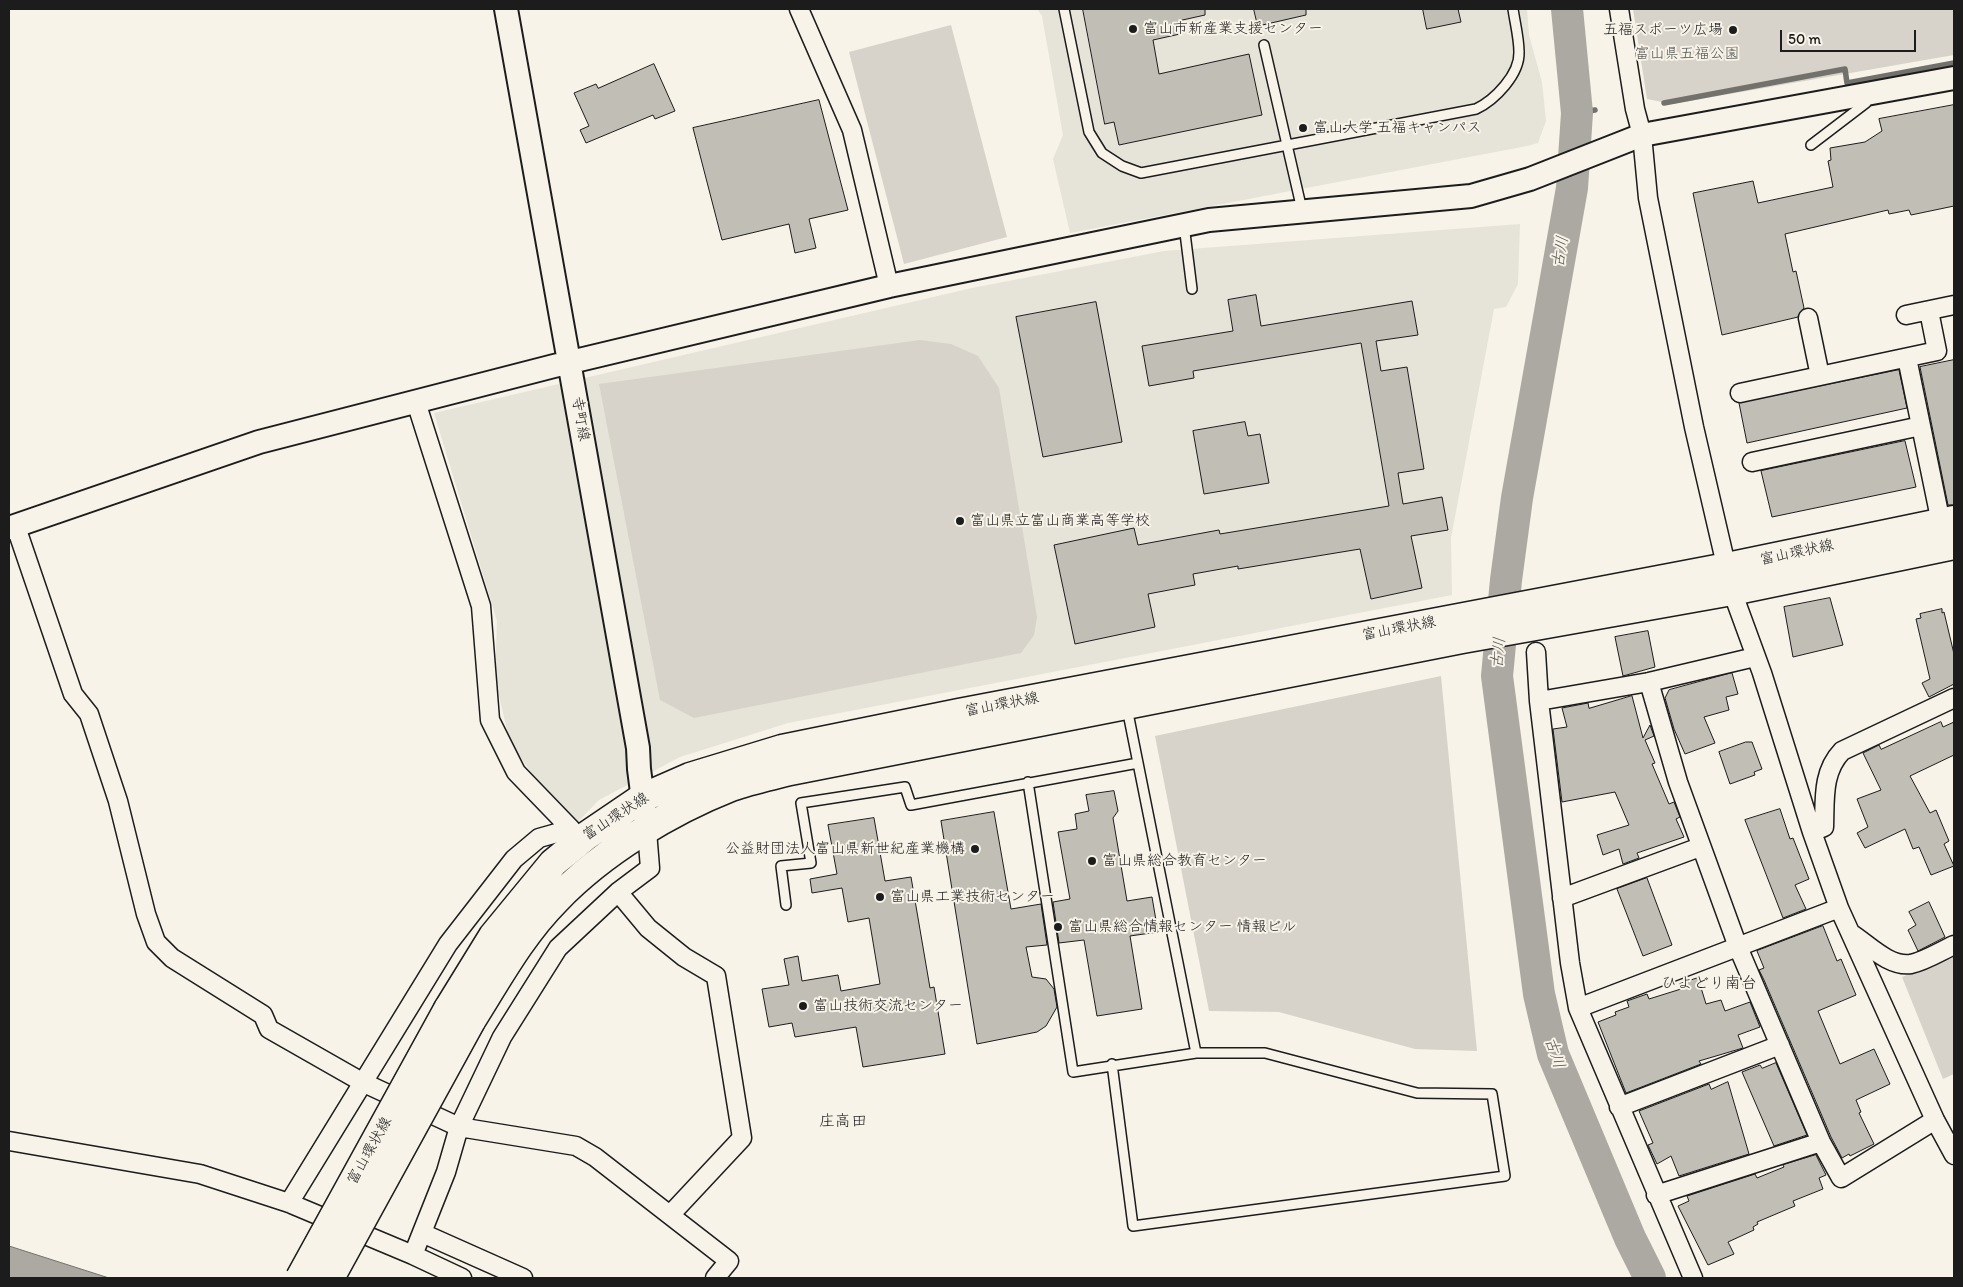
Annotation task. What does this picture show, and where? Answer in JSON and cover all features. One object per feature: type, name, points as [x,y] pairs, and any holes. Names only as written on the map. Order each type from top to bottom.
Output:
[{"type":"main road","name":"富山環状線","points":[[330,1278],[459,1015],[493,936],[553,863],[586,836],[642,798],[690,776],[782,749],[1464,628],[1533,628],[1730,579],[1950,529]]},
{"type":"main road","name":"富山環状線","points":[[300,1278],[459,1015],[515,951],[555,900],[608,854],[682,810],[732,787],[790,771],[1126,705],[1464,628]]},
{"type":"street","name":"寺町線","points":[[506,9],[638,748],[647,831]]},
{"type":"street","points":[[798,9],[852,130],[889,286]]},
{"type":"street","points":[[1620,9],[1635,108],[1632,139],[1648,198],[1694,427],[1730,579],[1812,832],[1839,908],[1935,1120],[1954,1155]]},
{"type":"street","points":[[715,1278],[729,1261],[595,1157],[576,1146],[459,1126],[362,1082],[269,1029],[263,1015],[172,958],[156,942],[146,914],[118,801],[89,714],[72,694],[12,527],[259,442],[570,362],[889,286],[1209,220],[1471,196],[1530,179],[1632,139],[1954,78]]},
{"type":"street","points":[[1906,316],[1954,305]]},
{"type":"street","points":[[1740,393],[1937,351],[1928,311]]},
{"type":"street","points":[[1808,318],[1820,376]]},
{"type":"street","points":[[1907,358],[1922,426],[1950,529]]},
{"type":"street","points":[[288,1203],[448,944],[514,859],[539,838],[571,829],[516,772],[490,720],[480,606],[416,402]]},
{"type":"street","points":[[1752,462],[1922,426]]},
{"type":"street","points":[[1533,628],[1538,701],[1562,898],[1578,1008],[1618,1107],[1693,1278]]},
{"type":"street","points":[[1538,701],[1649,682],[1755,657]]},
{"type":"street","points":[[1649,682],[1678,782],[1700,847],[1738,947],[1821,1142],[1841,1178],[1935,1120]]},
{"type":"street","points":[[1812,832],[1824,827],[1826,777],[1834,760],[1842,751],[1954,698]]},
{"type":"street","points":[[413,1255],[446,1172],[459,1126],[502,1037],[558,948],[618,892],[650,868],[647,831]]},
{"type":"street","points":[[1562,898],[1700,847]]},
{"type":"street","points":[[618,892],[648,928],[684,957],[716,976],[741,1128],[742,1138],[670,1215]]},
{"type":"street","points":[[1578,1008],[1839,908]]},
{"type":"street","points":[[1852,934],[1884,957],[1898,963],[1911,964],[1954,945]]},
{"type":"street","points":[[1618,1107],[1780,1045]]},
{"type":"street","points":[[9,1142],[200,1174],[288,1203],[413,1255],[462,1278]]},
{"type":"street","points":[[1656,1195],[1821,1142]]},
{"type":"street","points":[[422,1232],[523,1278]]},
{"type":"lane","points":[[1064,9],[1089,132],[1102,153],[1122,166],[1141,173],[1476,109],[1486,104],[1516,70],[1520,53],[1514,9]]},
{"type":"lane","points":[[1264,45],[1302,211]]},
{"type":"lane","points":[[1811,145],[1866,103],[1864,94]]},
{"type":"lane","points":[[1184,225],[1192,289]]},
{"type":"lane","points":[[1126,705],[1196,1053]]},
{"type":"lane","points":[[786,905],[781,866],[811,863],[801,803],[905,787],[911,805],[1138,763]]},
{"type":"lane","points":[[1028,782],[1073,1072],[1112,1064],[1196,1053],[1265,1054],[1417,1094],[1492,1094],[1504,1176],[1133,1226],[1112,1064]]},
{"type":"shaded area","name":"富山大学 五福キャンパス","points":[[1037,9],[1527,9],[1529,35],[1542,82],[1546,121],[1538,143],[1527,146],[1070,233],[1053,159],[1063,135],[1042,16]]},
{"type":"shaded area","name":"富山県立富山商業高等学校","points":[[1520,224],[1518,284],[1506,307],[1494,309],[1451,538],[1452,595],[788,723],[680,757],[599,800],[571,829],[516,751],[508,734],[495,679],[497,621],[434,413],[972,288],[1164,251]]},
{"type":"shaded area","points":[[9,1246],[109,1278],[9,1278]]},
{"type":"green space","name":"富山県五福公園","points":[[1633,9],[1954,9],[1954,55],[1672,104],[1647,99]]},
{"type":"green space","points":[[951,25],[1007,237],[904,264],[849,52]]},
{"type":"green space","points":[[920,340],[951,344],[978,356],[999,388],[1037,617],[1034,635],[1021,653],[694,718],[660,700],[599,384]]},
{"type":"green space","points":[[1441,676],[1477,1051],[1415,1049],[1279,1012],[1209,1011],[1155,736]]},
{"type":"green space","points":[[1954,955],[1954,1074],[1943,1079],[1902,977]]},
{"type":"building","points":[[1083,9],[1205,9],[1205,15],[1178,21],[1180,34],[1153,40],[1159,74],[1249,54],[1262,115],[1119,145],[1114,122],[1105,124]]},
{"type":"building","points":[[1254,9],[1306,9],[1306,15],[1258,26]]},
{"type":"building","points":[[1423,9],[1458,9],[1461,22],[1427,29]]},
{"type":"building","points":[[654,64],[675,111],[655,119],[653,115],[586,143],[580,130],[589,126],[574,93],[596,84],[598,88]]},
{"type":"building","points":[[819,100],[848,210],[809,219],[816,248],[795,253],[789,224],[722,240],[693,128]]},
{"type":"building","points":[[1954,105],[1954,206],[1911,215],[1909,210],[1889,214],[1888,210],[1785,234],[1793,272],[1796,271],[1804,308],[1798,317],[1722,335],[1693,193],[1753,181],[1758,203],[1833,187],[1828,161],[1831,160],[1830,148],[1865,142],[1882,131],[1879,119]]},
{"type":"building","points":[[1256,295],[1261,326],[1412,301],[1418,335],[1376,341],[1381,371],[1407,367],[1424,469],[1398,473],[1403,504],[1442,497],[1448,530],[1411,536],[1422,588],[1371,599],[1360,549],[1238,569],[1238,566],[1193,574],[1195,585],[1148,594],[1155,627],[1075,644],[1054,545],[1134,528],[1138,545],[1219,530],[1220,534],[1389,506],[1361,343],[1193,371],[1194,378],[1149,386],[1142,346],[1233,331],[1228,300]]},
{"type":"building","points":[[1096,302],[1122,442],[1043,457],[1016,317]]},
{"type":"building","points":[[1954,360],[1954,505],[1948,505],[1920,367]]},
{"type":"building","points":[[1899,370],[1907,408],[1747,443],[1739,403]]},
{"type":"building","points":[[1245,422],[1248,436],[1260,434],[1269,483],[1204,494],[1193,431]]},
{"type":"building","points":[[1905,441],[1916,487],[1772,517],[1761,471]]},
{"type":"building","points":[[1830,598],[1843,645],[1793,657],[1784,607]]},
{"type":"building","points":[[1942,609],[1954,654],[1954,684],[1929,697],[1922,683],[1930,679],[1916,619],[1921,618],[1920,614]]},
{"type":"building","points":[[1648,631],[1655,667],[1623,676],[1615,637]]},
{"type":"building","points":[[1732,673],[1738,694],[1726,697],[1729,710],[1704,717],[1715,743],[1685,754],[1674,729],[1665,698],[1669,690]]},
{"type":"building","points":[[1632,696],[1643,738],[1650,725],[1654,736],[1645,740],[1655,763],[1652,764],[1669,804],[1674,802],[1680,817],[1676,819],[1684,837],[1637,853],[1639,858],[1623,864],[1619,849],[1603,855],[1597,835],[1629,825],[1615,792],[1562,802],[1553,729],[1567,727],[1562,708],[1588,703],[1589,708]]},
{"type":"building","points":[[1941,722],[1943,727],[1954,722],[1954,755],[1910,776],[1930,813],[1936,810],[1949,841],[1944,844],[1954,866],[1931,875],[1919,847],[1913,849],[1905,829],[1865,848],[1857,833],[1868,827],[1857,799],[1881,790],[1863,753],[1879,745],[1881,749]]},
{"type":"building","points":[[1746,742],[1752,742],[1762,769],[1754,772],[1755,775],[1730,784],[1719,752]]},
{"type":"building","points":[[1114,791],[1118,811],[1113,818],[1127,901],[1152,897],[1158,932],[1130,936],[1142,1009],[1097,1016],[1084,940],[1059,943],[1053,902],[1070,899],[1058,832],[1077,829],[1075,814],[1089,811],[1086,795]]},
{"type":"building","points":[[1780,809],[1790,839],[1793,838],[1809,879],[1795,885],[1806,909],[1783,918],[1745,820]]},
{"type":"building","points":[[994,812],[1011,909],[1041,904],[1047,945],[1026,947],[1032,977],[1046,979],[1054,989],[1057,1007],[1046,1026],[1037,1032],[977,1044],[941,821]]},
{"type":"building","points":[[874,818],[885,881],[911,877],[930,988],[934,987],[945,1054],[863,1067],[856,1027],[795,1037],[792,1023],[769,1027],[762,989],[789,985],[784,959],[798,956],[802,981],[838,975],[841,991],[880,984],[869,918],[848,922],[842,888],[812,893],[810,879],[837,874],[828,825]]},
{"type":"building","points":[[1647,878],[1672,945],[1643,956],[1617,889]]},
{"type":"building","points":[[1929,902],[1945,937],[1918,951],[1908,930],[1916,925],[1909,912]]},
{"type":"building","points":[[1823,926],[1837,961],[1841,959],[1856,995],[1818,1011],[1840,1064],[1874,1049],[1890,1084],[1856,1100],[1861,1112],[1859,1113],[1874,1144],[1842,1158],[1831,1137],[1759,970],[1764,968],[1757,951]]},
{"type":"building","points":[[1698,978],[1706,1004],[1721,1000],[1725,1011],[1750,1002],[1760,1027],[1738,1035],[1743,1048],[1699,1061],[1701,1064],[1626,1093],[1598,1022],[1616,1015],[1615,1012],[1629,1007],[1627,1001],[1647,994],[1649,999],[1681,989],[1680,984]]},
{"type":"building","points":[[1776,1063],[1807,1135],[1774,1146],[1742,1072],[1760,1065],[1762,1068]]},
{"type":"building","points":[[1728,1082],[1749,1154],[1679,1176],[1671,1156],[1657,1164],[1648,1145],[1653,1143],[1639,1111],[1709,1084],[1711,1089]]},
{"type":"building","points":[[1816,1155],[1826,1175],[1819,1178],[1823,1189],[1793,1201],[1795,1206],[1757,1222],[1758,1224],[1753,1227],[1754,1230],[1728,1242],[1734,1254],[1708,1265],[1678,1206],[1689,1201],[1687,1196],[1755,1174],[1757,1178],[1784,1167],[1783,1165]]},
{"type":"waterway","name":"古川","points":[[1567,9],[1577,113],[1572,188],[1517,498],[1506,580],[1497,676],[1539,994],[1553,1054],[1630,1238],[1650,1278]]},
{"type":"waterway","points":[[1664,103],[1845,69],[1847,83],[1954,63]]},
{"type":"waterway","points":[[1577,113],[1595,110]]},
{"type":"place","name":"富山市新産業支援センター","points":[[1133,29]]},
{"type":"place","name":"五福スポーツ広場","points":[[1733,30]]},
{"type":"place","name":"富山大学 五福キャンパス","points":[[1303,128]]},
{"type":"place","name":"富山県立富山商業高等学校","points":[[960,521]]},
{"type":"place","name":"公益財団法人富山県新世紀産業機構","points":[[975,849]]},
{"type":"place","name":"富山県総合教育センター","points":[[1092,861]]},
{"type":"place","name":"富山県工業技術センター","points":[[880,897]]},
{"type":"place","name":"富山県総合情報センター 情報ビル","points":[[1058,927]]},
{"type":"place","name":"富山技術交流センター","points":[[803,1006]]},
{"type":"district","name":"ひよどり南台","points":[[1709,984]]},
{"type":"district","name":"庄高田","points":[[843,1122]]}]
